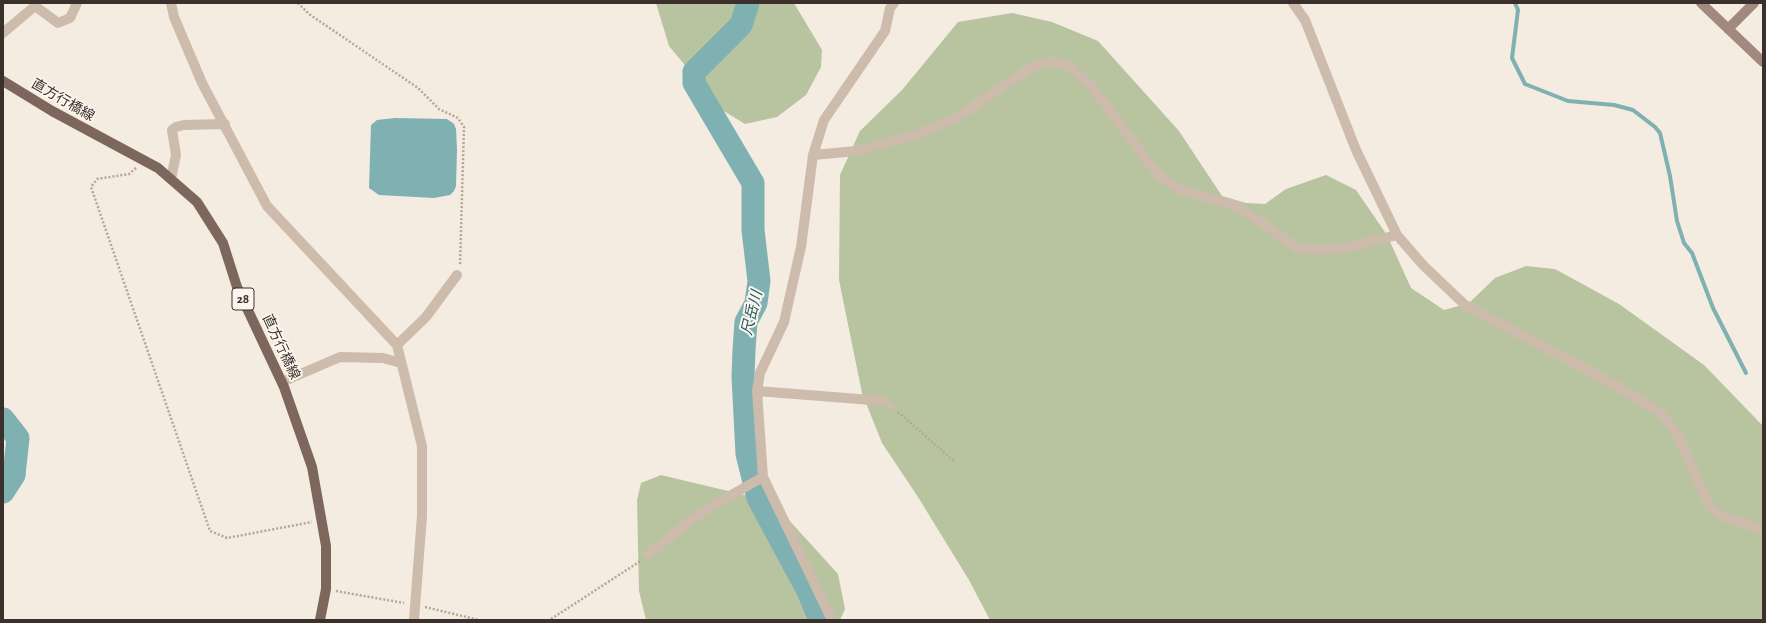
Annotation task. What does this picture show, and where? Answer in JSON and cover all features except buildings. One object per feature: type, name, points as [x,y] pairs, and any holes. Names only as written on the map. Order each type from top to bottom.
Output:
[{"type":"main road","name":"直方行橋線","points":[[3,81],[52,111],[158,168],[197,202],[224,243],[237,287],[282,382],[312,467],[326,546],[326,589],[320,620]]},
{"type":"street","points":[[3,33],[35,6],[58,23],[70,18],[76,3]]},
{"type":"street","points":[[171,3],[174,18],[202,83],[267,206],[397,345],[422,446],[422,516],[414,620]]},
{"type":"street","points":[[1293,3],[1305,20],[1356,150],[1397,235],[1443,286],[1466,305],[1612,382],[1659,412],[1678,435],[1709,506],[1720,515],[1763,530]]},
{"type":"street","points":[[1701,3],[1763,62]]},
{"type":"street","points":[[1728,29],[1754,3]]},
{"type":"street","points":[[832,620],[763,477],[757,391],[760,373],[784,322],[801,247],[813,155],[824,120],[885,31],[890,5]]},
{"type":"street","points":[[813,155],[857,151],[918,134],[956,118],[1034,66],[1053,61],[1071,67],[1092,87],[1158,175],[1181,190],[1239,207],[1299,249],[1321,250],[1345,248],[1397,235]]},
{"type":"street","points":[[171,179],[176,155],[172,130],[176,126],[225,124]]},
{"type":"street","points":[[397,345],[426,317],[458,275]]},
{"type":"street","points":[[282,382],[340,357],[383,358],[401,363]]},
{"type":"street","points":[[757,391],[888,404]]},
{"type":"street","points":[[646,556],[703,511],[763,477]]},
{"type":"path","points":[[298,3],[309,14],[418,88],[439,109],[458,118],[464,127],[460,227],[461,258],[458,275]]},
{"type":"path","points":[[143,160],[129,174],[97,179],[91,188],[210,531],[227,538],[321,520]]},
{"type":"path","points":[[888,404],[955,462]]},
{"type":"path","points":[[551,619],[646,556]]},
{"type":"path","points":[[326,589],[416,605],[479,620]]},
{"type":"green space","points":[[656,3],[794,3],[822,50],[821,67],[806,95],[777,117],[745,124],[722,110],[669,46]]},
{"type":"green space","points":[[1012,13],[1052,22],[1098,41],[1179,131],[1222,196],[1246,203],[1265,204],[1286,189],[1326,175],[1356,190],[1387,235],[1411,288],[1444,310],[1469,303],[1495,278],[1526,266],[1555,269],[1619,304],[1704,365],[1763,426],[1763,620],[990,620],[969,580],[918,497],[882,443],[862,393],[839,280],[840,175],[860,131],[902,90],[958,22]]},
{"type":"green space","points":[[661,475],[745,495],[787,518],[838,574],[845,609],[840,620],[646,620],[639,591],[637,500],[641,483]]},
{"type":"water","points":[[395,118],[447,119],[454,124],[456,129],[457,149],[456,186],[450,195],[434,198],[379,195],[369,188],[371,125],[377,120]]},
{"type":"waterway","name":"尺岳川","points":[[748,3],[741,25],[694,72],[694,83],[753,183],[753,230],[759,281],[756,303],[746,322],[744,350],[743,377],[747,454],[758,498],[808,591],[820,620]]},
{"type":"waterway","points":[[1515,3],[1518,10],[1512,58],[1525,84],[1568,101],[1614,105],[1633,110],[1655,127],[1660,133],[1670,176],[1677,221],[1684,243],[1692,253],[1713,308],[1746,373]]},
{"type":"waterway","points":[[3,419],[18,438],[14,475],[3,492]]}]
